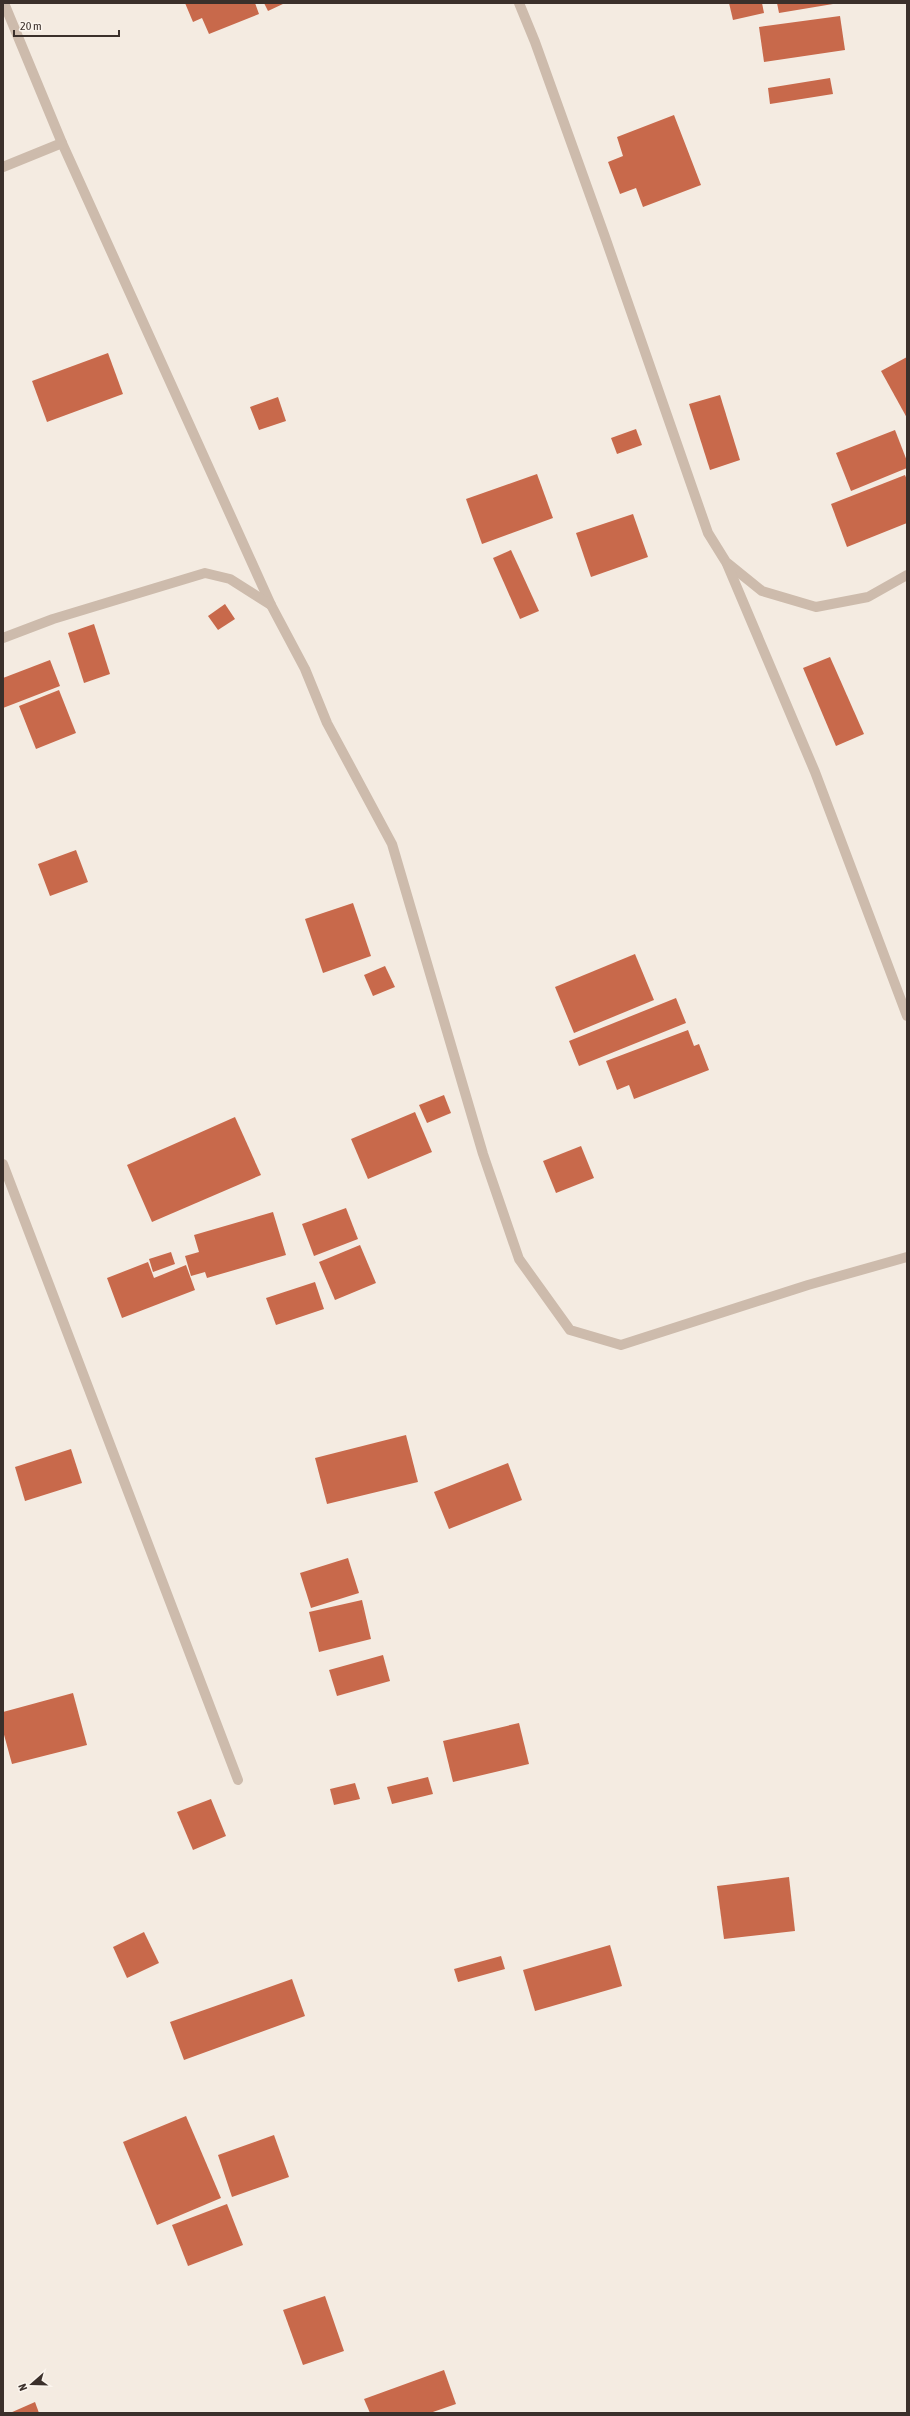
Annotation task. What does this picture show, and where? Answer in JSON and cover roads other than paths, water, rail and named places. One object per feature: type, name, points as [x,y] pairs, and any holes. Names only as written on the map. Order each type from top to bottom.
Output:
[{"type":"street","points":[[4,3],[62,143],[271,605],[305,669],[327,723],[392,844],[483,1154],[519,1259],[570,1330],[621,1345],[808,1285],[907,1257]]},
{"type":"street","points":[[519,3],[535,42],[603,230],[708,533],[726,562],[815,772],[907,1016]]},
{"type":"street","points":[[3,167],[62,143]]},
{"type":"street","points":[[726,562],[762,591],[816,607],[868,597],[907,575]]},
{"type":"street","points":[[3,638],[53,619],[205,573],[230,579],[271,605]]},
{"type":"street","points":[[3,1164],[238,1780]]}]
